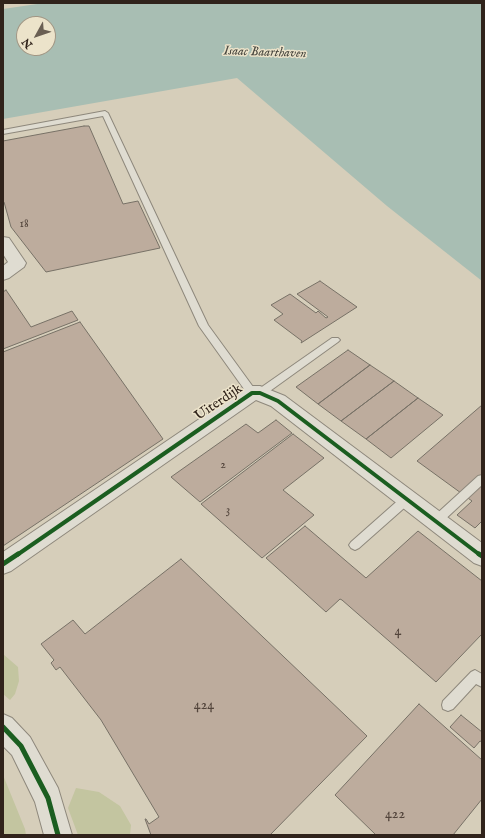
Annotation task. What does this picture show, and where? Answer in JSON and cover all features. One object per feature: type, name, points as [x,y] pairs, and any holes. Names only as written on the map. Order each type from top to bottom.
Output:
[{"type":"street","points":[[3,242],[18,263],[3,274]]},
{"type":"street","name":"Uiterdijk","points":[[3,564],[256,393],[278,401],[482,556]]},
{"type":"street","points":[[3,728],[21,746],[48,798],[58,835]]},
{"type":"lane","points":[[3,132],[105,113],[204,326],[256,393],[335,340]]},
{"type":"lane","points":[[436,521],[482,479]]},
{"type":"lane","points":[[355,545],[407,499]]},
{"type":"lane","points":[[448,705],[475,676],[482,681]]},
{"type":"green space","points":[[3,654],[18,667],[19,681],[15,694],[10,700],[3,694]]},
{"type":"green space","points":[[3,775],[25,829],[26,835],[3,835]]},
{"type":"green space","points":[[76,788],[99,792],[120,806],[131,825],[130,835],[78,835],[68,808]]},
{"type":"water","name":"Isaac Baarthaven","points":[[44,3],[482,3],[482,281],[387,206],[237,78],[3,119],[3,9]]},
{"type":"building","points":[[89,126],[123,204],[138,201],[160,248],[46,272],[11,227],[3,202],[3,141]]},
{"type":"building","points":[[320,281],[357,307],[301,343],[302,341],[274,320],[283,314],[271,305],[290,294],[316,313],[318,311],[326,318],[328,317],[297,294]]},
{"type":"building","points":[[6,290],[31,327],[72,311],[78,320],[3,349],[3,292]]},
{"type":"building","points":[[80,322],[163,439],[3,546],[3,352]]},
{"type":"building","points":[[348,350],[370,365],[318,404],[296,387]]},
{"type":"building","points":[[370,365],[394,381],[341,421],[318,404]]},
{"type":"building","points":[[394,381],[418,398],[366,439],[341,421]]},
{"type":"building","points":[[418,398],[443,415],[391,458],[366,439]]},
{"type":"building","points":[[482,405],[482,521],[475,528],[457,515],[472,501],[417,461]]},
{"type":"building","points":[[276,420],[292,433],[200,502],[171,477],[246,424],[258,433]]},
{"type":"building","points":[[293,434],[324,458],[283,490],[314,515],[262,558],[201,504]]},
{"type":"building","points":[[305,526],[366,578],[418,531],[482,581],[482,634],[436,682],[342,600],[340,599],[326,612],[266,558]]},
{"type":"building","points":[[181,559],[367,736],[270,835],[151,835],[145,819],[149,824],[159,817],[101,720],[60,667],[56,670],[51,663],[54,660],[41,644],[73,620],[85,634]]},
{"type":"building","points":[[419,704],[482,760],[482,799],[453,835],[376,835],[335,795]]},
{"type":"building","points":[[461,715],[482,732],[482,742],[480,741],[474,748],[450,727]]},
{"type":"cycle path","points":[[3,564],[252,393],[260,393],[278,401],[482,556]]},
{"type":"cycle path","points":[[3,727],[21,746],[48,798],[58,835]]}]
